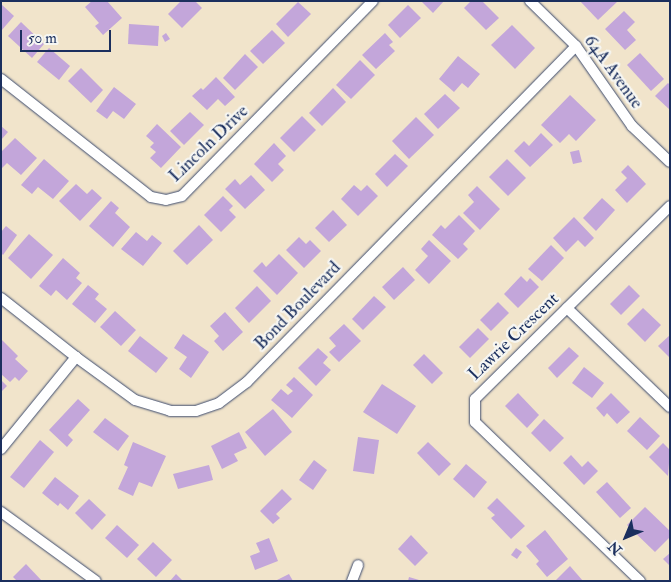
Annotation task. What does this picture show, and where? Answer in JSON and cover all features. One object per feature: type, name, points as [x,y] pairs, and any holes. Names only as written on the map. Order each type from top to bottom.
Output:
[{"type":"street","name":"Lincoln Drive","points":[[1,80],[151,196],[166,200],[182,196],[373,1]]},
{"type":"street","name":"64A Avenue","points":[[530,1],[576,46],[632,126],[670,162]]},
{"type":"street","name":"Bond Boulevard","points":[[1,298],[76,357],[135,400],[170,411],[196,411],[219,403],[247,382],[576,46]]},
{"type":"street","name":"Lawrie Crescent","points":[[640,581],[476,422],[475,398],[670,206]]},
{"type":"street","points":[[567,308],[670,407]]},
{"type":"street","points":[[1,449],[76,357]]},
{"type":"street","points":[[1,512],[96,581]]},
{"type":"street","points":[[352,581],[358,565]]},
{"type":"building","points":[[92,1],[107,1],[122,18],[103,35],[95,26],[99,23],[85,7]]},
{"type":"building","points":[[181,1],[195,1],[202,8],[182,28],[168,14]]},
{"type":"building","points":[[421,1],[444,1],[433,13]]},
{"type":"building","points":[[471,1],[482,1],[499,18],[486,30],[464,8]]},
{"type":"building","points":[[580,1],[618,1],[598,20]]},
{"type":"building","points":[[298,2],[311,14],[288,37],[276,24]]},
{"type":"building","points":[[1,4],[14,16],[1,31]]},
{"type":"building","points":[[408,5],[421,18],[400,38],[388,25]]},
{"type":"building","points":[[624,11],[635,22],[627,30],[636,40],[625,50],[605,29]]},
{"type":"building","points":[[21,22],[44,44],[32,58],[8,36]]},
{"type":"building","points":[[129,24],[159,26],[158,46],[128,44]]},
{"type":"building","points":[[512,25],[535,48],[515,69],[491,45]]},
{"type":"building","points":[[272,30],[285,43],[263,64],[250,51]]},
{"type":"building","points":[[166,33],[170,39],[165,42],[162,36]]},
{"type":"building","points":[[385,33],[393,42],[389,45],[395,51],[376,69],[362,55]]},
{"type":"building","points":[[49,48],[70,66],[59,80],[37,62]]},
{"type":"building","points":[[640,53],[664,79],[651,91],[627,65]]},
{"type":"building","points":[[245,54],[258,67],[235,90],[223,78]]},
{"type":"building","points":[[458,56],[480,74],[468,88],[462,83],[454,92],[439,79]]},
{"type":"building","points":[[360,60],[375,75],[351,99],[336,85]]},
{"type":"building","points":[[81,68],[103,90],[91,103],[68,81]]},
{"type":"building","points":[[216,77],[235,97],[225,106],[218,99],[207,110],[192,96],[201,88],[203,90]]},
{"type":"building","points":[[668,83],[670,85],[670,110],[655,96]]},
{"type":"building","points":[[114,87],[136,104],[124,119],[113,111],[107,119],[96,111]]},
{"type":"building","points":[[333,88],[346,102],[322,126],[309,113]]},
{"type":"building","points":[[445,94],[460,108],[438,129],[424,114]]},
{"type":"building","points":[[570,95],[596,120],[576,141],[569,134],[560,143],[541,125]]},
{"type":"building","points":[[190,112],[204,125],[184,145],[170,131]]},
{"type":"building","points":[[302,116],[316,130],[294,152],[280,138]]},
{"type":"building","points":[[416,117],[434,135],[409,159],[392,141]]},
{"type":"building","points":[[157,124],[181,147],[161,168],[150,158],[156,152],[150,147],[154,143],[146,136]]},
{"type":"building","points":[[1,126],[8,132],[1,140]]},
{"type":"building","points":[[541,133],[553,145],[530,167],[514,151],[524,141],[529,146]]},
{"type":"building","points":[[15,138],[37,158],[21,175],[7,163],[1,169],[1,152]]},
{"type":"building","points":[[274,143],[286,156],[278,164],[284,170],[272,182],[254,164]]},
{"type":"building","points":[[579,150],[582,162],[573,164],[570,152]]},
{"type":"building","points":[[395,154],[408,166],[387,187],[375,174]]},
{"type":"building","points":[[44,159],[69,181],[53,199],[38,187],[32,194],[21,185]]},
{"type":"building","points":[[507,159],[526,178],[508,196],[489,177]]},
{"type":"building","points":[[628,165],[646,184],[627,203],[615,190],[627,178],[621,172]]},
{"type":"building","points":[[251,175],[265,190],[245,209],[225,189],[235,179],[240,185]]},
{"type":"building","points":[[76,184],[87,194],[92,189],[102,198],[80,221],[59,201]]},
{"type":"building","points":[[354,185],[361,191],[367,185],[378,196],[358,216],[341,199]]},
{"type":"building","points":[[477,186],[500,209],[480,230],[463,213],[474,202],[468,195]]},
{"type":"building","points":[[223,196],[233,206],[229,210],[236,217],[221,232],[204,215]]},
{"type":"building","points":[[602,198],[615,210],[596,231],[583,218]]},
{"type":"building","points":[[111,201],[119,208],[115,213],[130,227],[113,247],[89,226]]},
{"type":"building","points":[[333,210],[347,225],[329,242],[315,228]]},
{"type":"building","points":[[459,215],[475,231],[463,244],[468,249],[458,259],[432,235],[441,225],[445,229]]},
{"type":"building","points":[[574,217],[594,238],[585,247],[578,240],[566,252],[553,238]]},
{"type":"building","points":[[199,225],[213,240],[187,265],[173,251]]},
{"type":"building","points":[[6,226],[17,235],[3,255],[1,253],[1,232]]},
{"type":"building","points":[[136,232],[147,241],[152,235],[162,243],[143,266],[121,249]]},
{"type":"building","points":[[29,234],[53,255],[31,279],[8,258]]},
{"type":"building","points":[[299,237],[306,244],[310,240],[321,251],[304,268],[286,250]]},
{"type":"building","points":[[429,240],[451,261],[429,284],[415,270],[428,256],[421,249]]},
{"type":"building","points":[[551,245],[564,258],[542,281],[528,269]]},
{"type":"building","points":[[279,254],[298,273],[277,295],[253,271],[262,262],[266,267]]},
{"type":"building","points":[[63,258],[80,273],[76,278],[82,283],[67,300],[56,290],[51,296],[39,286]]},
{"type":"building","points":[[403,267],[415,280],[394,300],[382,287]]},
{"type":"building","points":[[521,276],[527,282],[530,278],[539,287],[518,308],[504,294]]},
{"type":"building","points":[[88,285],[99,294],[95,299],[107,309],[95,323],[72,304]]},
{"type":"building","points":[[629,285],[640,296],[621,315],[610,304]]},
{"type":"building","points":[[257,286],[271,301],[249,323],[235,308]]},
{"type":"building","points":[[374,296],[386,307],[363,330],[352,319]]},
{"type":"building","points":[[498,302],[509,313],[491,331],[480,320]]},
{"type":"building","points":[[643,308],[661,325],[645,342],[627,324]]},
{"type":"building","points":[[115,311],[136,330],[121,346],[100,327]]},
{"type":"building","points":[[225,312],[243,332],[223,351],[214,341],[219,336],[210,326]]},
{"type":"building","points":[[344,324],[361,341],[339,362],[329,352],[336,346],[329,338]]},
{"type":"building","points":[[478,328],[489,339],[470,358],[459,347]]},
{"type":"building","points":[[183,334],[209,352],[191,378],[179,369],[187,357],[174,348]]},
{"type":"building","points":[[670,335],[670,358],[658,346]]},
{"type":"building","points":[[140,336],[168,358],[156,373],[128,351]]},
{"type":"building","points":[[1,339],[18,356],[15,359],[28,371],[19,381],[15,377],[10,382],[1,374]]},
{"type":"building","points":[[569,347],[579,356],[557,378],[548,368]]},
{"type":"building","points":[[318,348],[328,357],[323,363],[331,370],[316,386],[298,368]]},
{"type":"building","points":[[424,354],[443,373],[432,384],[413,365]]},
{"type":"building","points":[[584,367],[604,383],[592,398],[572,383]]},
{"type":"building","points":[[294,377],[313,395],[292,418],[271,400],[281,389],[288,395],[293,391],[286,385]]},
{"type":"building","points":[[1,380],[7,386],[1,392]]},
{"type":"building","points":[[382,384],[416,406],[397,434],[363,412]]},
{"type":"building","points":[[518,393],[539,415],[527,428],[505,406]]},
{"type":"building","points":[[611,393],[630,412],[617,424],[607,413],[604,417],[596,408]]},
{"type":"building","points":[[78,399],[90,410],[68,435],[73,440],[67,447],[49,430]]},
{"type":"building","points":[[273,409],[292,432],[265,456],[245,432]]},
{"type":"building","points":[[640,417],[660,436],[647,450],[627,431]]},
{"type":"building","points":[[105,418],[129,436],[118,451],[93,432]]},
{"type":"building","points":[[544,419],[564,438],[550,452],[531,433]]},
{"type":"building","points":[[239,432],[247,448],[234,454],[238,461],[222,469],[211,446]]},
{"type":"building","points":[[358,437],[379,440],[374,474],[353,471]]},
{"type":"building","points":[[40,440],[54,452],[24,488],[10,477]]},
{"type":"building","points":[[133,442],[166,456],[152,487],[139,482],[133,496],[118,489],[128,467],[124,465]]},
{"type":"building","points":[[428,442],[451,464],[439,476],[417,453]]},
{"type":"building","points":[[663,443],[670,450],[668,476],[649,457]]},
{"type":"building","points":[[571,455],[582,467],[588,461],[598,471],[584,485],[563,463]]},
{"type":"building","points":[[314,460],[327,470],[313,490],[299,480]]},
{"type":"building","points":[[466,464],[487,482],[474,498],[453,479]]},
{"type":"building","points":[[209,465],[213,480],[178,489],[173,474]]},
{"type":"building","points":[[55,477],[79,496],[68,510],[60,503],[58,506],[42,493]]},
{"type":"building","points":[[607,482],[631,508],[620,518],[596,492]]},
{"type":"building","points":[[282,489],[292,499],[276,514],[280,518],[273,524],[260,511]]},
{"type":"building","points":[[497,498],[525,526],[511,539],[491,518],[495,515],[487,508]]},
{"type":"building","points":[[89,499],[106,515],[92,530],[75,513]]},
{"type":"building","points":[[645,507],[670,531],[670,537],[655,552],[627,525]]},
{"type":"building","points":[[117,525],[139,545],[127,558],[105,538]]},
{"type":"building","points":[[545,530],[568,559],[547,577],[536,564],[539,561],[526,546]]},
{"type":"building","points":[[411,535],[428,553],[415,566],[398,549]]},
{"type":"building","points":[[269,538],[278,561],[255,570],[250,556],[260,552],[256,543]]},
{"type":"building","points":[[153,542],[172,560],[156,577],[137,559]]},
{"type":"building","points":[[516,548],[522,552],[517,559],[511,555]]},
{"type":"building","points":[[670,553],[670,566],[663,559]]},
{"type":"building","points":[[26,564],[42,581],[17,581],[13,577]]},
{"type":"building","points":[[570,566],[583,581],[555,581]]},
{"type":"building","points":[[176,574],[183,581],[170,581]]},
{"type":"building","points":[[289,574],[293,581],[275,581]]},
{"type":"building","points":[[409,577],[419,580],[419,581],[408,581]]}]
